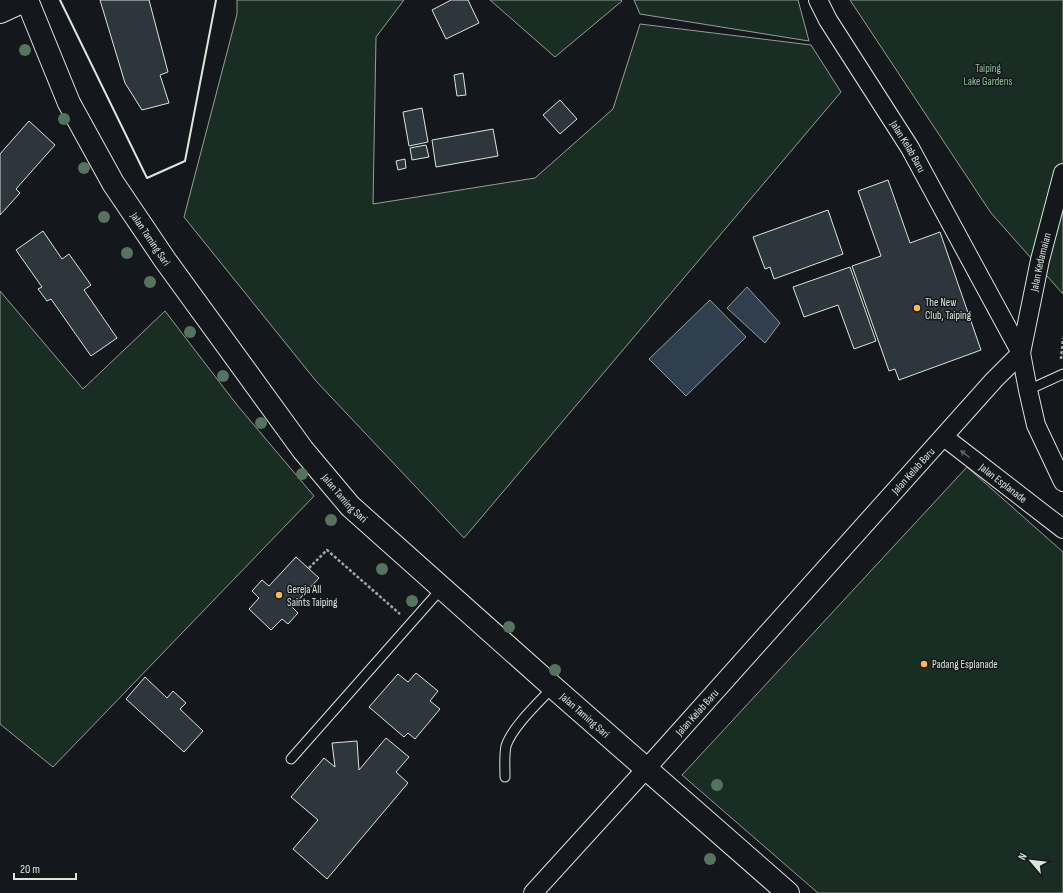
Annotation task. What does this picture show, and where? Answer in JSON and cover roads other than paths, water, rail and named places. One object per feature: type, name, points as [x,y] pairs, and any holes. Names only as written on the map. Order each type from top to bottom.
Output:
[{"type":"main road","points":[[0,12],[26,0]]},
{"type":"main road","name":"Jalan Taming Sari","points":[[26,0],[69,103],[112,183],[165,260],[303,450],[350,506],[553,687],[788,893]]},
{"type":"street","name":"Jalan Kelab Baru","points":[[533,893],[994,380],[1021,353],[910,148],[828,20],[818,0]]},
{"type":"street","name":"Jalan Kedamaian","points":[[1021,353],[1040,260],[1063,173]]},
{"type":"street","points":[[1021,353],[1036,425],[1063,482]]},
{"type":"street","name":"Jalan Esplanade","points":[[944,437],[1063,529]]},
{"type":"lane","points":[[1028,390],[1063,374]]},
{"type":"lane","points":[[291,760],[442,588]]},
{"type":"lane","points":[[505,777],[504,761],[506,746],[512,734],[553,687]]},
{"type":"water","points":[[747,287],[780,323],[765,343],[727,308]]},
{"type":"water","points":[[710,300],[746,337],[686,396],[649,359]]},
{"type":"place","name":"The New Club, Taiping","points":[[917,308]]},
{"type":"place","name":"Gereja All Saints Taiping","points":[[279,595]]},
{"type":"place","name":"Padang Esplanade","points":[[924,664]]},
{"type":"park label","name":"Taiping Lake Gardens","points":[[988,74]]}]
